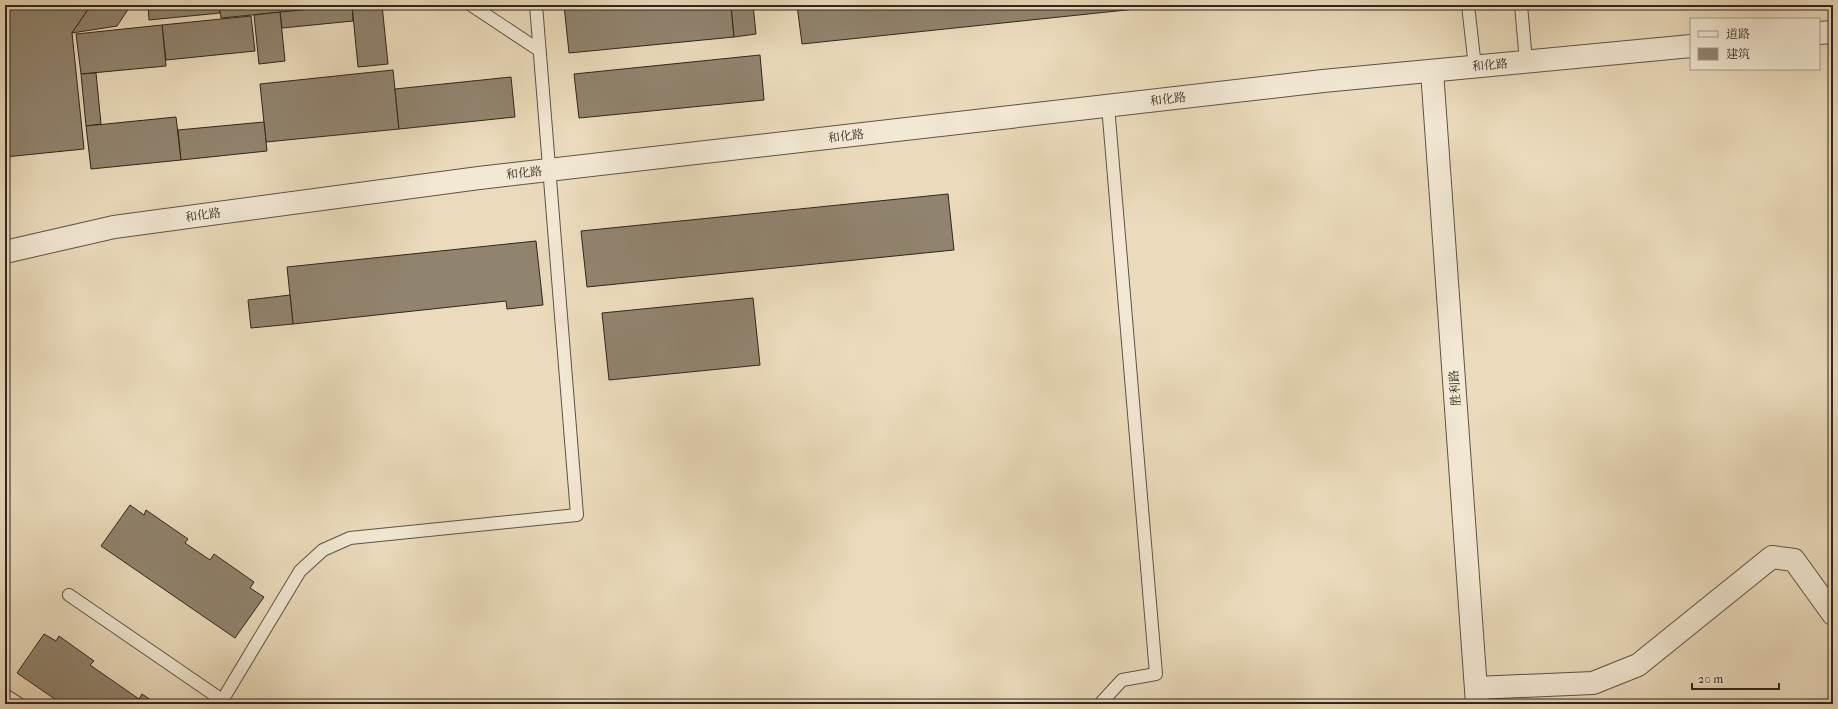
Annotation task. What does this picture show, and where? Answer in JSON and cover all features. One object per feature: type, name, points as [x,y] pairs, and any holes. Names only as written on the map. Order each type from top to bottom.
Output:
[{"type":"street","points":[[1820,33],[1833,32]]},
{"type":"street","name":"和化路","points":[[5,252],[114,227],[548,170],[1323,82],[1690,46]]},
{"type":"street","name":"胜利路","points":[[1432,71],[1477,696]]},
{"type":"street","points":[[1477,696],[1593,683],[1638,665],[1772,557],[1794,560],[1833,614]]},
{"type":"lane","points":[[471,5],[539,50]]},
{"type":"lane","points":[[69,596],[221,702],[300,572],[323,550],[350,538],[577,516],[548,170],[536,5]]},
{"type":"lane","points":[[1468,5],[1476,66]]},
{"type":"lane","points":[[1521,5],[1526,62]]},
{"type":"lane","points":[[1100,704],[1122,680],[1156,674],[1108,106]]},
{"type":"lane","points":[[5,695],[19,704]]},
{"type":"building","points":[[6,5],[91,5],[72,33],[84,149],[5,157]]},
{"type":"building","points":[[91,5],[131,5],[117,26],[72,33]]},
{"type":"building","points":[[148,5],[219,5],[220,13],[149,20]]},
{"type":"building","points":[[219,5],[354,5],[221,18]]},
{"type":"building","points":[[352,5],[353,21],[282,28],[280,12]]},
{"type":"building","points":[[352,5],[382,5],[388,64],[358,67]]},
{"type":"building","points":[[564,5],[731,5],[734,37],[569,53]]},
{"type":"building","points":[[731,5],[753,5],[756,34],[734,37]]},
{"type":"building","points":[[797,5],[830,5],[798,8]]},
{"type":"building","points":[[797,5],[1174,5],[802,44]]},
{"type":"building","points":[[280,12],[285,61],[259,64],[254,15]]},
{"type":"building","points":[[251,16],[255,51],[166,60],[162,25]]},
{"type":"building","points":[[162,25],[166,66],[81,74],[76,34]]},
{"type":"building","points":[[760,55],[764,100],[579,118],[574,74]]},
{"type":"building","points":[[393,70],[399,129],[266,142],[260,84]]},
{"type":"building","points":[[96,73],[101,124],[86,126],[81,74]]},
{"type":"building","points":[[511,77],[515,117],[399,129],[395,89]]},
{"type":"building","points":[[176,117],[181,160],[91,169],[86,126]]},
{"type":"building","points":[[264,122],[267,151],[181,160],[178,130]]},
{"type":"building","points":[[948,194],[954,250],[587,287],[581,231]]},
{"type":"building","points":[[536,241],[543,305],[507,309],[506,301],[293,324],[287,267]]},
{"type":"building","points":[[290,295],[293,324],[251,328],[248,300]]},
{"type":"building","points":[[753,298],[760,365],[609,380],[602,313]]},
{"type":"building","points":[[130,505],[144,515],[146,510],[188,539],[185,543],[210,560],[214,554],[254,582],[250,588],[264,597],[235,638],[101,546]]},
{"type":"building","points":[[44,634],[56,641],[59,636],[94,661],[90,665],[139,699],[142,694],[157,704],[62,704],[17,673]]}]
